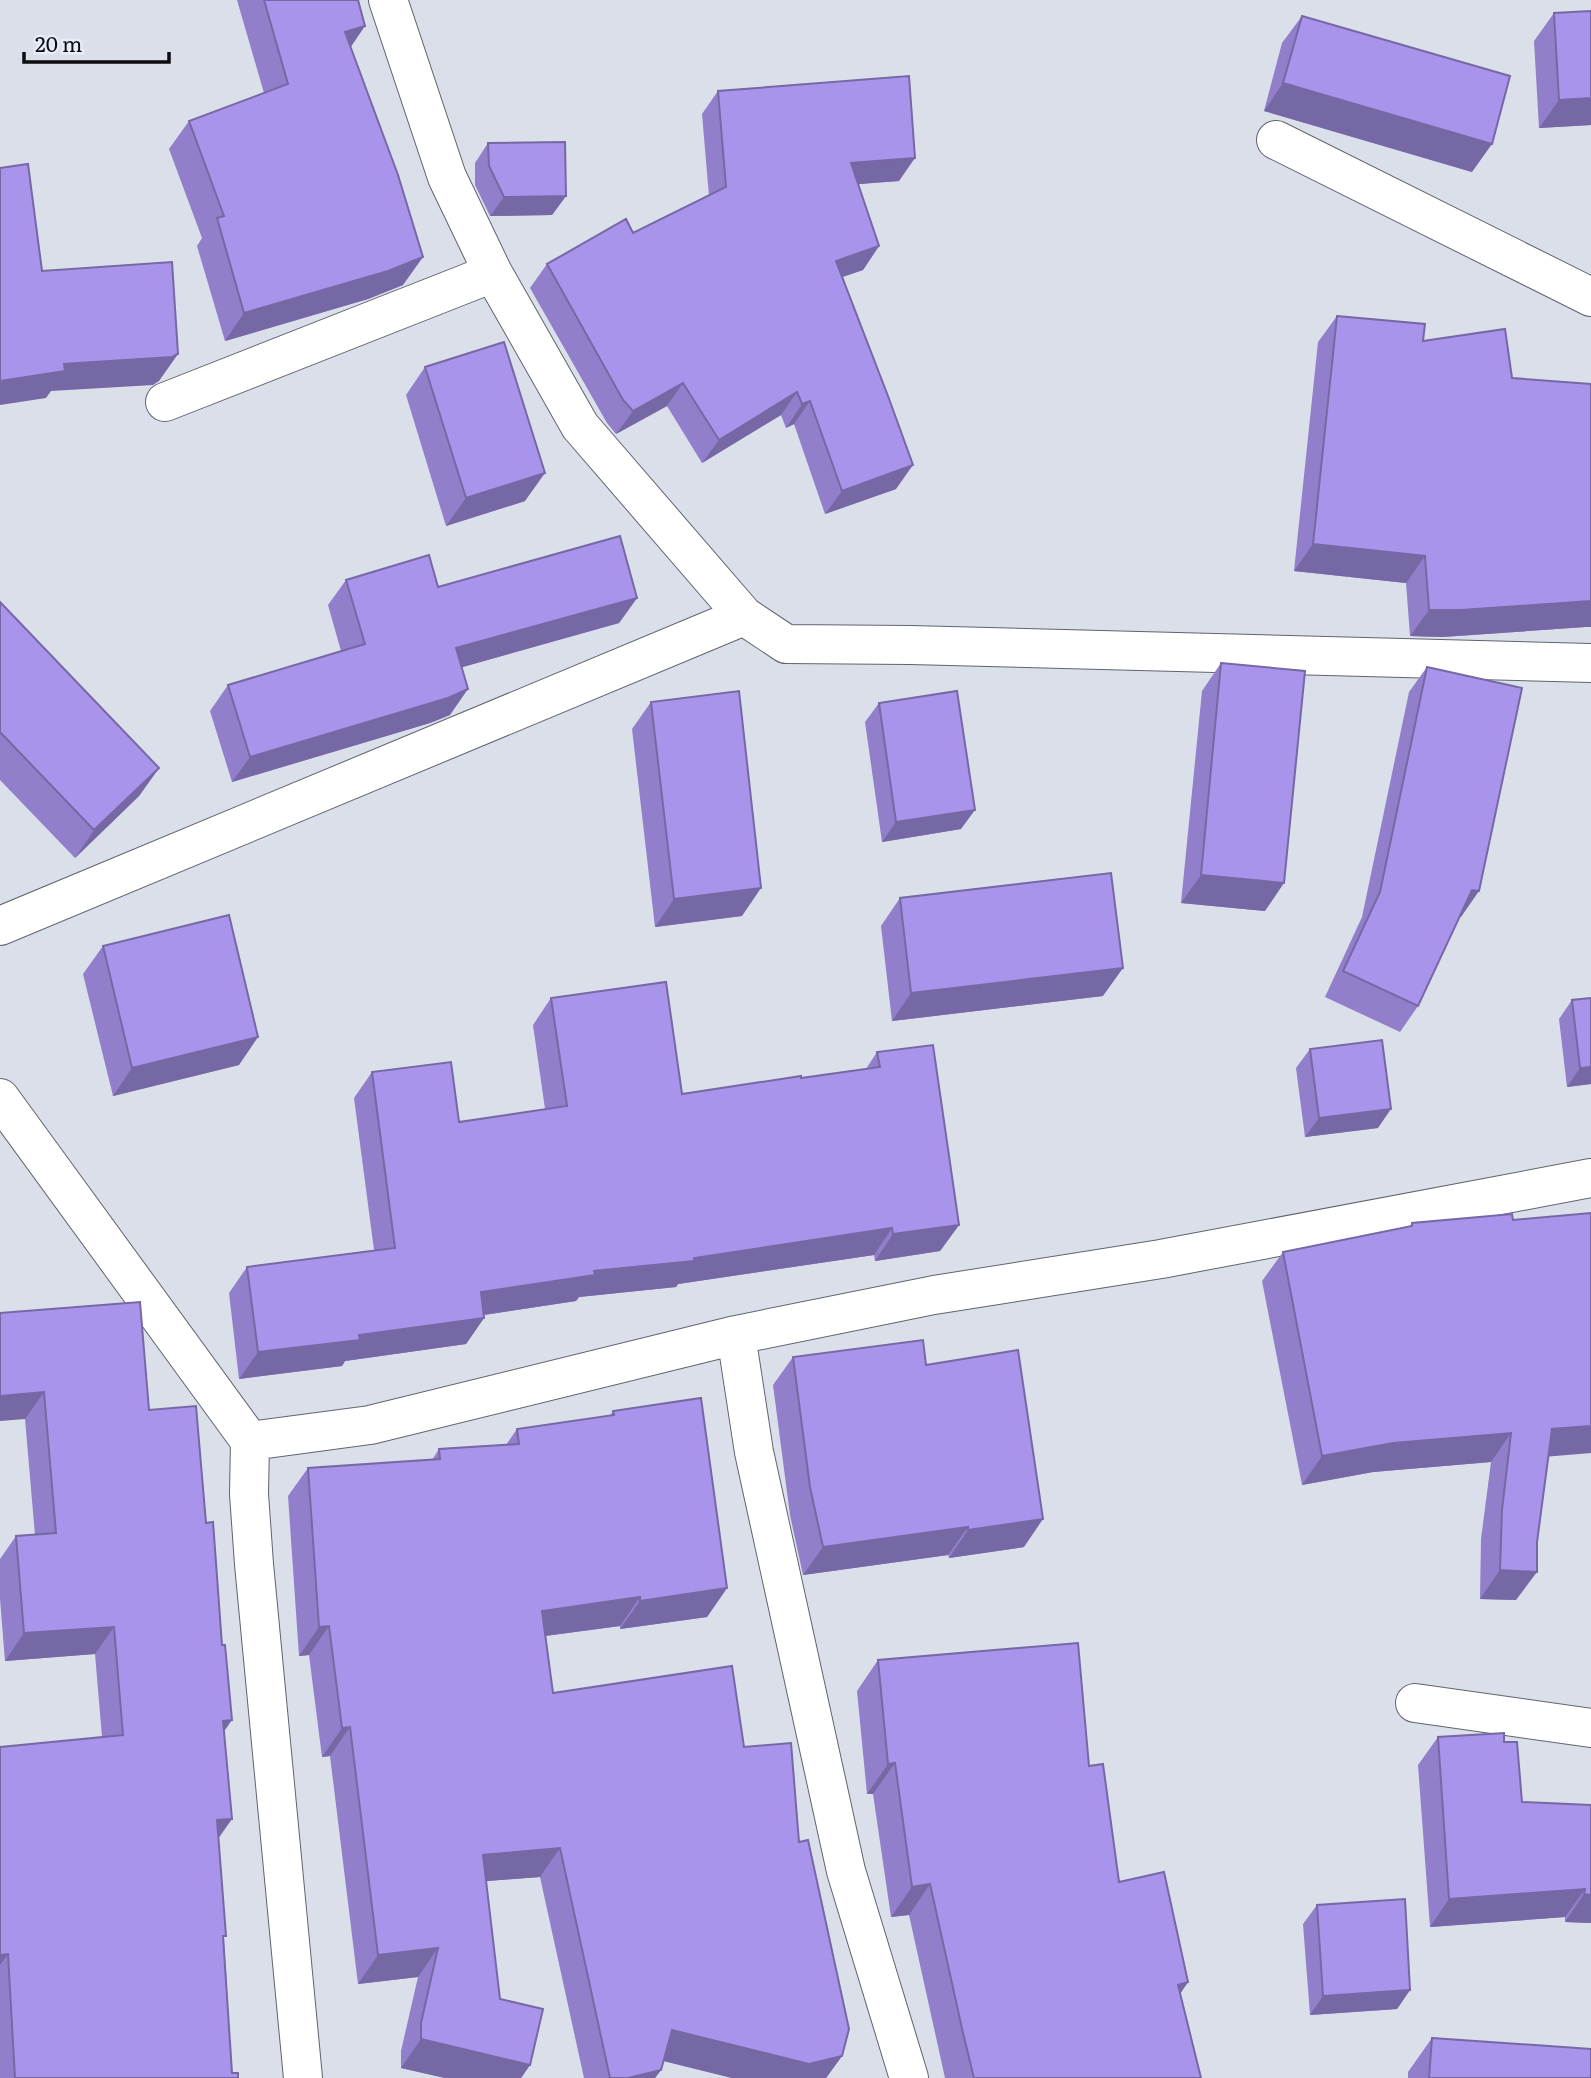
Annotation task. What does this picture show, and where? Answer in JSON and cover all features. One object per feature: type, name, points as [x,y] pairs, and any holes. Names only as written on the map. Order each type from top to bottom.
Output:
[{"type":"street","points":[[388,0],[447,177],[493,273],[580,426],[744,617],[786,645],[909,645],[1591,663]]},
{"type":"street","points":[[1276,140],[1591,297]]},
{"type":"street","points":[[165,402],[493,273]]},
{"type":"street","points":[[0,926],[744,617]]},
{"type":"street","points":[[0,1098],[250,1441],[249,1494],[254,1564],[303,2078]]},
{"type":"street","points":[[250,1441],[370,1426],[736,1335],[934,1295],[1161,1259],[1591,1178]]},
{"type":"street","points":[[736,1335],[754,1451],[846,1871],[909,2078]]},
{"type":"street","points":[[1415,1703],[1591,1728]]},
{"type":"building","points":[[264,0],[358,0],[365,26],[345,32],[398,175],[423,257],[388,271],[244,313],[217,218],[224,216],[189,121],[288,84]]},
{"type":"building","points":[[1591,11],[1591,98],[1559,100],[1554,13]]},
{"type":"building","points":[[1302,16],[1510,76],[1492,144],[1283,83]]},
{"type":"building","points":[[909,76],[915,158],[851,163],[879,246],[836,261],[913,465],[842,491],[810,401],[802,404],[797,392],[719,440],[683,383],[633,411],[623,400],[547,264],[626,219],[633,233],[726,187],[718,91]]},
{"type":"building","points":[[565,142],[566,196],[504,197],[489,166],[488,143]]},
{"type":"building","points":[[28,164],[42,271],[172,262],[178,354],[172,357],[64,364],[65,371],[0,381],[0,168]]},
{"type":"building","points":[[1337,316],[1425,324],[1423,341],[1505,329],[1512,378],[1591,384],[1591,601],[1429,610],[1425,556],[1313,544]]},
{"type":"building","points":[[504,342],[545,473],[466,498],[425,367]]},
{"type":"building","points":[[620,536],[637,598],[456,648],[468,689],[448,698],[250,757],[228,685],[365,644],[346,580],[429,555],[438,587]]},
{"type":"building","points":[[0,602],[159,768],[94,830],[0,732]]},
{"type":"building","points":[[1221,663],[1305,671],[1284,883],[1201,875]]},
{"type":"building","points":[[1427,667],[1522,688],[1479,891],[1472,890],[1418,1006],[1343,971],[1380,892]]},
{"type":"building","points":[[739,691],[761,888],[674,899],[651,702]]},
{"type":"building","points":[[957,691],[975,810],[896,822],[879,703]]},
{"type":"building","points":[[1111,873],[1123,968],[911,993],[900,898]]},
{"type":"building","points":[[229,915],[258,1037],[132,1068],[103,946]]},
{"type":"building","points":[[666,982],[682,1094],[880,1067],[877,1052],[933,1045],[959,1225],[893,1234],[892,1228],[694,1258],[694,1261],[594,1271],[595,1275],[481,1292],[484,1318],[359,1335],[360,1340],[258,1352],[247,1267],[395,1248],[372,1072],[451,1062],[459,1122],[567,1106],[551,998]]},
{"type":"building","points":[[1591,998],[1591,1067],[1580,1068],[1572,1000]]},
{"type":"building","points":[[1382,1040],[1391,1109],[1319,1118],[1310,1049]]},
{"type":"building","points":[[1591,1213],[1591,1426],[1552,1429],[1537,1542],[1537,1572],[1500,1570],[1502,1510],[1511,1433],[1393,1443],[1322,1456],[1283,1252],[1412,1226],[1412,1223],[1512,1214],[1513,1220]]},
{"type":"building","points":[[140,1302],[149,1410],[196,1406],[206,1523],[213,1522],[222,1645],[225,1645],[232,1720],[223,1721],[232,1819],[217,1820],[226,1936],[223,1936],[232,2073],[238,2073],[238,2078],[15,2078],[8,1954],[0,1955],[0,1747],[123,1735],[114,1627],[24,1633],[16,1536],[56,1533],[44,1392],[0,1396],[0,1313]]},
{"type":"building","points":[[923,1340],[926,1365],[1018,1350],[1043,1519],[823,1547],[810,1487],[793,1357]]},
{"type":"building","points":[[701,1398],[727,1588],[640,1601],[640,1597],[542,1611],[553,1693],[732,1666],[744,1747],[791,1743],[799,1842],[808,1840],[849,2029],[842,2056],[809,2064],[672,2030],[661,2070],[628,2078],[610,2078],[560,1848],[483,1855],[500,1999],[543,2009],[530,2065],[421,2039],[421,2023],[438,1948],[378,1955],[350,1727],[342,1728],[329,1626],[319,1627],[308,1468],[440,1459],[439,1449],[519,1444],[517,1429],[614,1415],[613,1411]]},
{"type":"building","points":[[1078,1643],[1089,1766],[1103,1764],[1119,1882],[1164,1872],[1188,1982],[1178,1985],[1201,2078],[974,2078],[930,1884],[912,1887],[895,1763],[888,1764],[878,1660]]},
{"type":"building","points":[[1504,1733],[1504,1742],[1517,1742],[1522,1802],[1591,1805],[1591,1895],[1584,1894],[1585,1889],[1449,1899],[1438,1737]]},
{"type":"building","points":[[1405,1899],[1410,1990],[1323,1996],[1317,1905]]},
{"type":"building","points":[[1432,2038],[1591,2049],[1591,2078],[1429,2078]]}]
